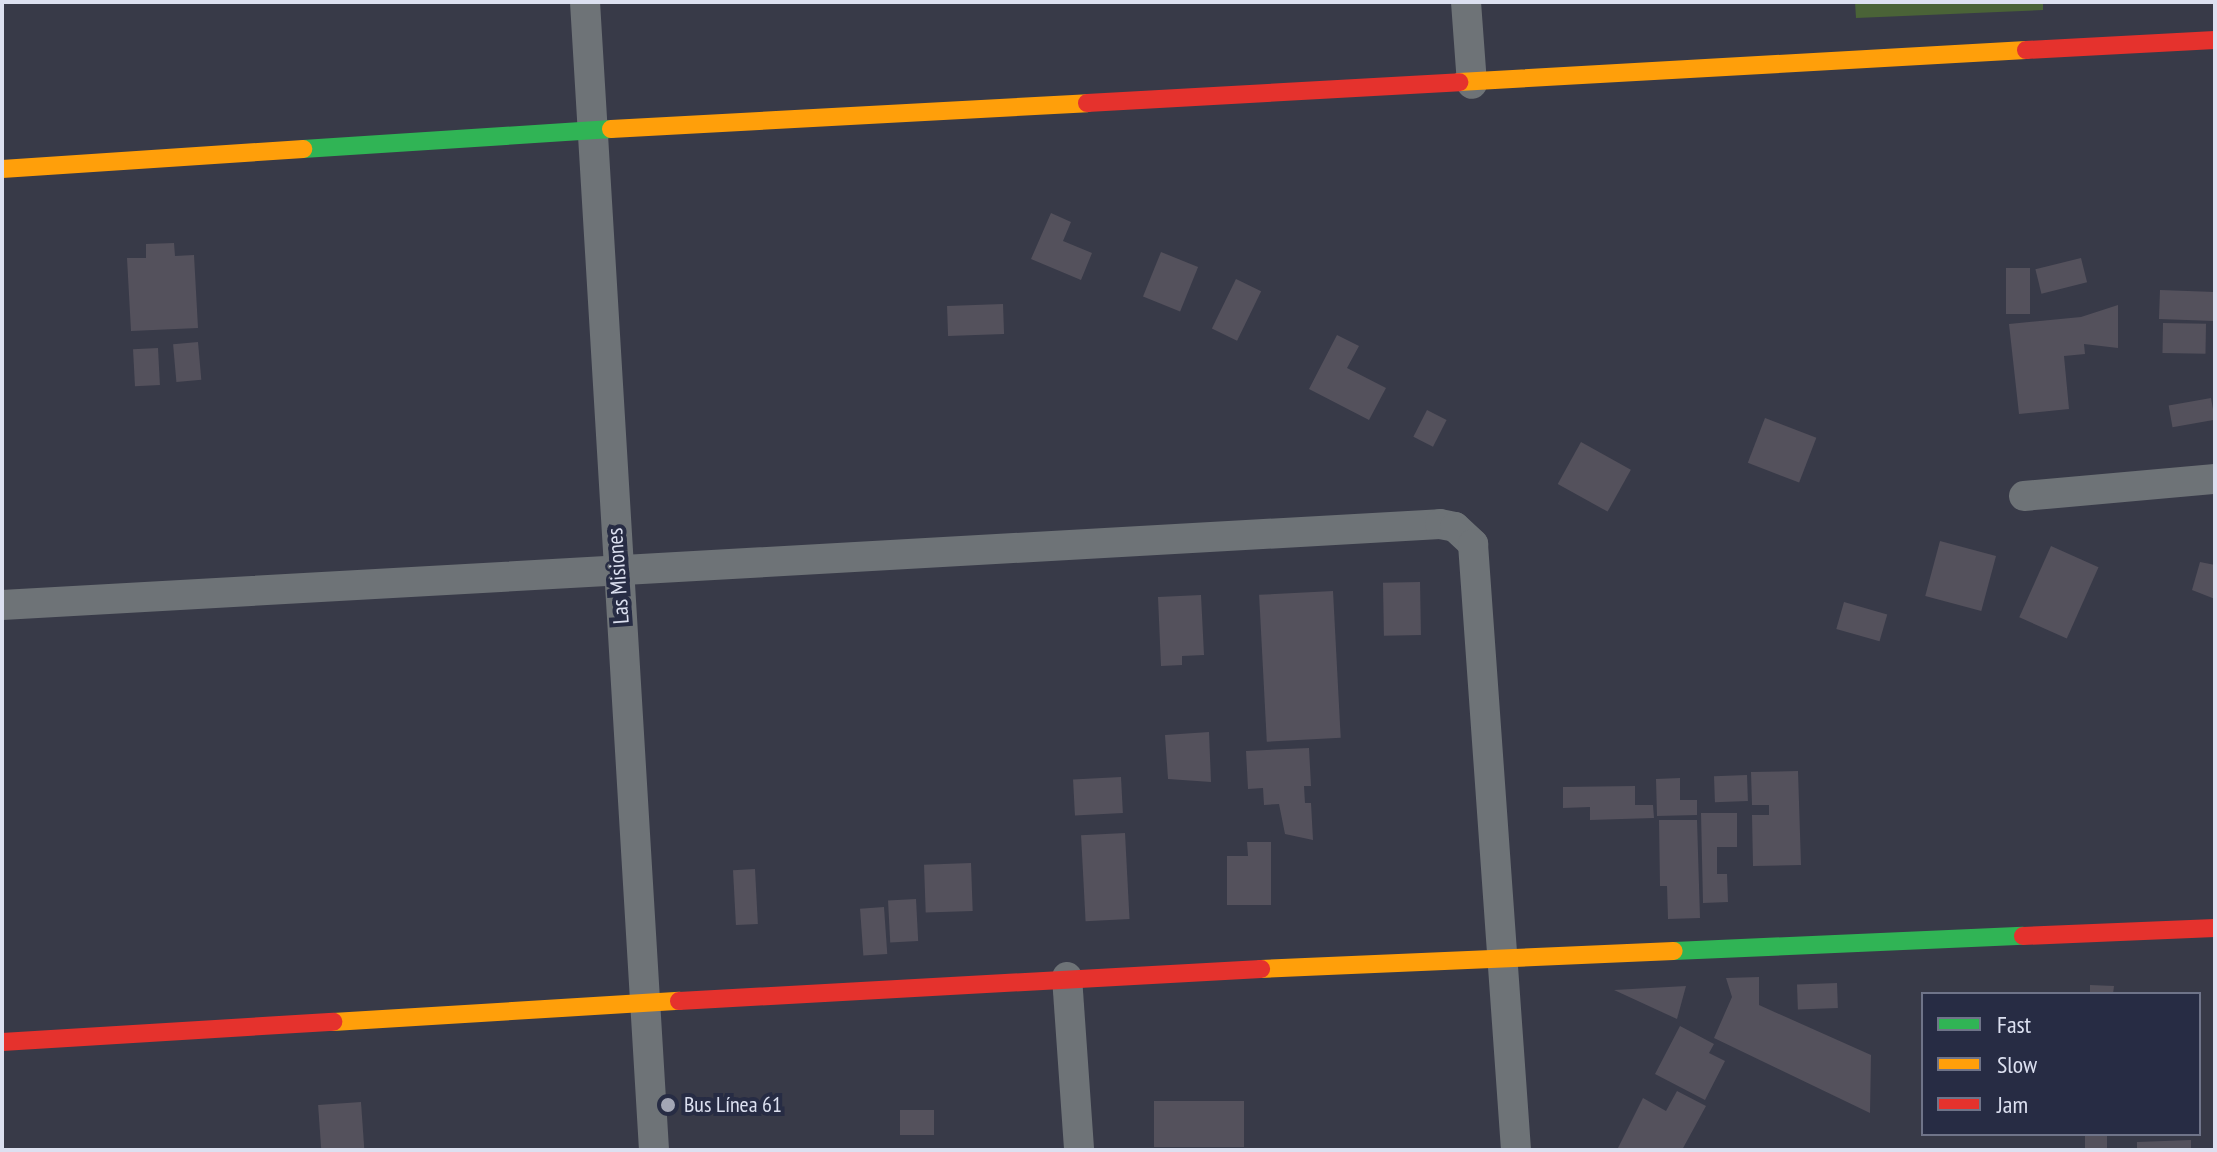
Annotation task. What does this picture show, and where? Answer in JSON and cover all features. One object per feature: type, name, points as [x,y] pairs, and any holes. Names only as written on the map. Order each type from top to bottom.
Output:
[{"type":"street","name":"Las Misiones","points":[[585,2],[654,1150]]},
{"type":"street","points":[[1466,2],[1472,84]]},
{"type":"street","points":[[2,169],[592,130],[1472,84],[2215,40]]},
{"type":"street","points":[[2024,496],[2215,479]]},
{"type":"street","points":[[2,605],[1440,524],[1455,527],[1473,544],[1516,1150]]},
{"type":"street","points":[[2,1042],[646,999],[1067,977],[2215,928]]},
{"type":"street","points":[[1067,977],[1079,1150]]},
{"type":"green space","points":[[1855,2],[2043,2],[2043,10],[1856,18]]},
{"type":"building","points":[[1051,213],[1071,222],[1063,241],[1092,253],[1081,280],[1031,259]]},
{"type":"building","points":[[174,243],[175,256],[194,255],[198,328],[131,331],[127,258],[146,258],[146,244]]},
{"type":"building","points":[[1161,252],[1198,267],[1180,311],[1143,297]]},
{"type":"building","points":[[2081,258],[2087,282],[2041,294],[2035,269]]},
{"type":"building","points":[[2006,268],[2030,268],[2030,314],[2006,314]]},
{"type":"building","points":[[1236,279],[1261,291],[1237,341],[1212,328]]},
{"type":"building","points":[[2160,290],[2215,292],[2214,321],[2159,319]]},
{"type":"building","points":[[1003,304],[1004,334],[948,336],[947,306]]},
{"type":"building","points":[[2118,305],[2118,348],[2084,344],[2085,354],[2064,356],[2069,409],[2019,414],[2009,324],[2081,317]]},
{"type":"building","points":[[2163,323],[2206,324],[2205,354],[2162,353]]},
{"type":"building","points":[[1337,335],[1359,346],[1347,368],[1386,388],[1369,420],[1309,389]]},
{"type":"building","points":[[198,342],[201,380],[176,382],[173,344]]},
{"type":"building","points":[[158,348],[160,385],[135,386],[133,349]]},
{"type":"building","points":[[2211,398],[2215,420],[2172,427],[2169,405]]},
{"type":"building","points":[[1427,410],[1447,420],[1433,447],[1413,437]]},
{"type":"building","points":[[1765,418],[1816,438],[1799,483],[1748,463]]},
{"type":"building","points":[[1581,442],[1631,470],[1608,512],[1558,484]]},
{"type":"building","points":[[1940,541],[1996,556],[1981,611],[1925,596]]},
{"type":"building","points":[[2051,546],[2099,567],[2067,638],[2019,617]]},
{"type":"building","points":[[2200,562],[2215,565],[2215,599],[2192,590]]},
{"type":"building","points":[[1420,582],[1421,635],[1384,636],[1383,583]]},
{"type":"building","points":[[1333,591],[1341,738],[1267,742],[1259,595]]},
{"type":"building","points":[[1201,595],[1204,655],[1182,656],[1182,665],[1161,666],[1158,597]]},
{"type":"building","points":[[1844,602],[1887,614],[1880,641],[1836,629]]},
{"type":"building","points":[[1209,732],[1211,782],[1168,779],[1165,735]]},
{"type":"building","points":[[1309,748],[1311,786],[1304,786],[1305,803],[1311,803],[1313,840],[1285,834],[1279,804],[1264,805],[1263,788],[1248,789],[1246,751]]},
{"type":"building","points":[[1798,771],[1801,865],[1753,866],[1752,815],[1769,815],[1769,805],[1752,805],[1751,772]]},
{"type":"building","points":[[1747,775],[1748,801],[1715,802],[1714,776]]},
{"type":"building","points":[[1121,777],[1123,813],[1075,815],[1073,780]]},
{"type":"building","points":[[1680,778],[1680,800],[1697,800],[1697,815],[1657,816],[1656,779]]},
{"type":"building","points":[[1635,786],[1635,805],[1653,805],[1654,818],[1590,820],[1590,807],[1563,808],[1563,787]]},
{"type":"building","points":[[1701,813],[1737,813],[1737,847],[1717,847],[1717,874],[1727,874],[1728,902],[1703,903]]},
{"type":"building","points":[[1659,820],[1697,820],[1700,918],[1668,919],[1667,886],[1660,886]]},
{"type":"building","points":[[1125,833],[1130,919],[1086,921],[1081,835]]},
{"type":"building","points":[[1247,842],[1271,842],[1271,905],[1227,905],[1227,856],[1248,856]]},
{"type":"building","points":[[971,863],[973,911],[926,913],[924,865]]},
{"type":"building","points":[[755,869],[758,924],[736,925],[733,870]]},
{"type":"building","points":[[916,899],[918,941],[890,942],[888,900]]},
{"type":"building","points":[[884,907],[887,954],[863,956],[860,909]]},
{"type":"building","points":[[1759,977],[1759,1005],[1871,1055],[1870,1113],[1714,1038],[1732,997],[1726,978]]},
{"type":"building","points":[[1837,983],[1838,1008],[1798,1009],[1797,984]]},
{"type":"building","points":[[2090,985],[2114,986],[2113,992],[2090,992]]},
{"type":"building","points":[[1686,986],[1677,1019],[1614,990]]},
{"type":"building","points":[[1680,1026],[1714,1044],[1709,1053],[1725,1061],[1705,1100],[1655,1074]]},
{"type":"building","points":[[1677,1091],[1706,1106],[1682,1150],[1617,1150],[1643,1098],[1666,1111]]},
{"type":"building","points":[[1154,1101],[1244,1101],[1244,1147],[1154,1147]]},
{"type":"building","points":[[361,1102],[364,1150],[321,1150],[318,1105]]},
{"type":"building","points":[[900,1110],[934,1110],[934,1135],[900,1135]]},
{"type":"building","points":[[2085,1136],[2107,1136],[2107,1150],[2085,1150]]},
{"type":"building","points":[[2191,1140],[2191,1150],[2137,1150],[2137,1142]]},
{"type":"traffic: fast","points":[[303,149],[611,129]]},
{"type":"traffic: fast","points":[[1674,951],[2023,936]]},
{"type":"traffic: slow","points":[[1459,82],[2026,50]]},
{"type":"traffic: slow","points":[[611,129],[1087,103]]},
{"type":"traffic: slow","points":[[2,169],[303,149]]},
{"type":"traffic: slow","points":[[1261,969],[1674,951]]},
{"type":"traffic: slow","points":[[333,1022],[679,1001]]},
{"type":"traffic: jam","points":[[2026,50],[2215,40]]},
{"type":"traffic: jam","points":[[1087,103],[1459,82]]},
{"type":"traffic: jam","points":[[2023,936],[2215,928]]},
{"type":"traffic: jam","points":[[679,1001],[1261,969]]},
{"type":"traffic: jam","points":[[2,1042],[333,1022]]},
{"type":"place","name":"Bus Línea 61","points":[[668,1105]]}]
